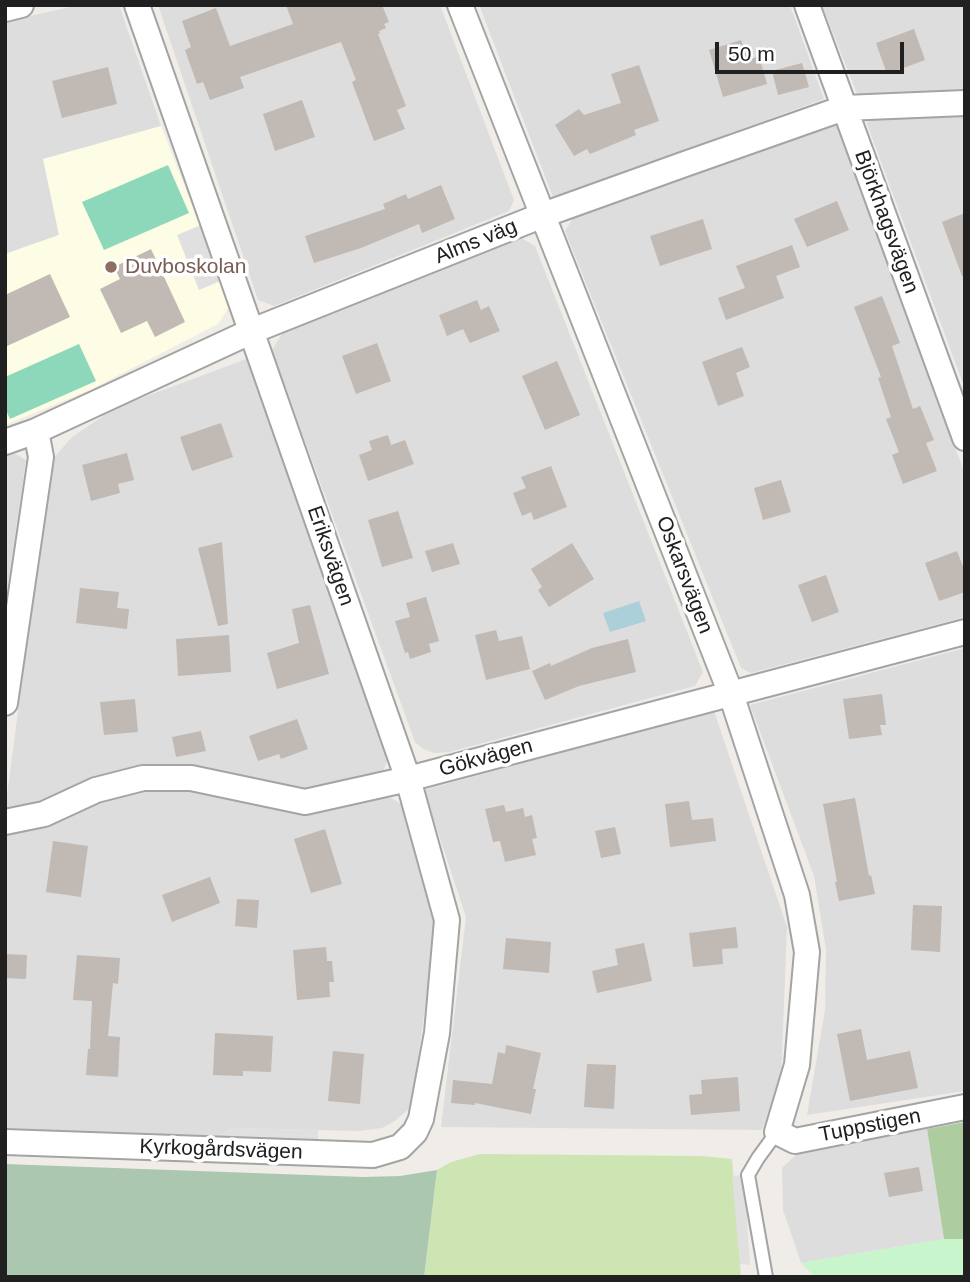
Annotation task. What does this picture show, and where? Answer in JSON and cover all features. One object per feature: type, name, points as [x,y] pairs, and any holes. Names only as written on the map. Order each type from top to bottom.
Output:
[{"type":"street","points":[[5,9],[21,5]]},
{"type":"street","name":"Eriksvägen","points":[[137,5],[408,779],[447,920],[437,1033],[421,1119]]},
{"type":"street","name":"Oskarsvägen","points":[[460,5],[731,694],[797,895],[807,952],[797,1065],[777,1132]]},
{"type":"street","name":"Björkhagsvägen","points":[[807,5],[965,438]]},
{"type":"street","name":"Alms väg","points":[[5,442],[36,431],[252,331],[543,215],[844,108],[965,103]]},
{"type":"street","points":[[5,703],[41,457],[36,431]]},
{"type":"street","name":"Gökvägen","points":[[5,822],[44,814],[96,790],[143,778],[191,778],[305,802],[408,779],[965,632]]},
{"type":"street","name":"Tuppstigen","points":[[777,1132],[795,1141],[965,1107]]},
{"type":"street","name":"Kyrkogårdsvägen","points":[[5,1142],[373,1155],[400,1147],[415,1132],[421,1119]]},
{"type":"lane","name":"Oskarsvägen","points":[[766,1277],[748,1175],[777,1132]]},
{"type":"shaded area","points":[[78,5],[119,5],[161,126],[44,159],[59,235],[5,254],[5,22]]},
{"type":"shaded area","points":[[158,5],[440,5],[514,200],[509,211],[274,306],[258,300]]},
{"type":"shaded area","points":[[479,5],[790,5],[824,99],[553,197]]},
{"type":"shaded area","points":[[822,5],[965,5],[965,91],[858,96]]},
{"type":"shaded area","points":[[965,111],[965,389],[867,124],[870,117]]},
{"type":"shaded area","points":[[828,119],[836,124],[965,474],[965,617],[751,673],[741,668],[565,231],[573,218]]},
{"type":"shaded area","name":"Duvboskolan","points":[[161,126],[231,304],[218,324],[90,390],[5,425],[5,254],[59,235],[43,159]]},
{"type":"shaded area","points":[[201,225],[223,280],[199,290],[177,235]]},
{"type":"shaded area","points":[[516,235],[535,246],[703,672],[695,686],[450,752],[435,753],[423,749],[415,742],[272,350],[285,329]]},
{"type":"shaded area","points":[[249,358],[388,759],[382,774],[302,792],[191,765],[136,768],[40,805],[5,810],[51,461],[72,437],[115,408]]},
{"type":"shaded area","points":[[10,451],[26,460],[5,604],[5,453]]},
{"type":"shaded area","points":[[965,648],[965,1091],[807,1115],[825,1010],[826,950],[814,876],[750,705]]},
{"type":"shaded area","points":[[714,711],[787,927],[781,1078],[762,1130],[441,1127],[466,917],[424,790]]},
{"type":"shaded area","points":[[141,790],[193,791],[304,813],[386,795],[403,805],[438,908],[412,1106],[395,1121],[382,1128],[359,1131],[230,1128],[220,1143],[5,1135],[5,835],[48,826],[97,798]]},
{"type":"shaded area","points":[[230,1128],[318,1130],[318,1147],[220,1143],[221,1134]]},
{"type":"shaded area","points":[[927,1129],[944,1239],[801,1263],[783,1210],[782,1168],[797,1154],[826,1144]]},
{"type":"shaded area","points":[[5,1164],[363,1177],[400,1176],[437,1170],[424,1277],[5,1277]]},
{"type":"shaded area","points":[[744,1175],[750,1265],[740,1264],[732,1176]]},
{"type":"green space","points":[[168,165],[189,213],[104,250],[82,202]]},
{"type":"green space","points":[[79,344],[96,381],[10,419],[5,408],[5,377]]},
{"type":"green space","points":[[965,1122],[965,1239],[944,1239],[927,1129]]},
{"type":"green space","points":[[480,1154],[701,1156],[732,1159],[741,1277],[424,1277],[437,1170],[451,1162]]},
{"type":"green space","points":[[944,1239],[965,1239],[965,1277],[815,1277],[801,1263]]},
{"type":"water","points":[[639,601],[646,621],[610,632],[603,613]]},
{"type":"building","points":[[286,5],[382,5],[389,22],[384,24],[386,28],[378,34],[406,106],[397,110],[405,129],[374,141],[352,82],[356,80],[341,42],[240,77],[244,88],[210,100],[203,82],[197,84],[185,50],[191,47],[182,21],[216,8],[230,46],[293,24]]},
{"type":"building","points":[[914,29],[925,60],[887,74],[876,43]]},
{"type":"building","points":[[741,40],[748,60],[759,56],[767,84],[723,97],[709,50]]},
{"type":"building","points":[[802,63],[809,87],[778,95],[772,71]]},
{"type":"building","points":[[639,65],[659,121],[634,130],[636,135],[590,154],[587,149],[574,156],[555,125],[579,109],[584,115],[621,103],[611,74]]},
{"type":"building","points":[[108,67],[117,104],[62,118],[52,81]]},
{"type":"building","points":[[302,100],[315,137],[275,151],[263,114]]},
{"type":"building","points":[[441,185],[455,219],[422,233],[419,224],[361,248],[314,263],[305,236],[385,209],[383,204],[406,194],[408,199]]},
{"type":"building","points":[[837,201],[849,230],[807,247],[794,219]]},
{"type":"building","points":[[965,213],[965,276],[962,276],[942,222]]},
{"type":"building","points":[[703,219],[712,249],[660,266],[650,236]]},
{"type":"building","points":[[792,245],[800,267],[776,276],[784,298],[726,320],[718,298],[745,288],[736,266]]},
{"type":"building","points":[[151,249],[185,322],[155,337],[147,321],[121,333],[100,289],[120,279],[114,267]]},
{"type":"building","points":[[50,274],[70,317],[5,347],[5,295]]},
{"type":"building","points":[[882,296],[900,343],[892,346],[913,409],[920,406],[934,440],[926,443],[937,471],[903,484],[892,455],[899,452],[886,419],[891,417],[878,378],[881,377],[854,307]]},
{"type":"building","points":[[477,300],[481,310],[489,306],[500,331],[470,343],[463,329],[447,336],[439,315]]},
{"type":"building","points":[[377,343],[391,381],[356,394],[342,356]]},
{"type":"building","points":[[742,347],[750,367],[736,373],[744,396],[718,406],[702,362]]},
{"type":"building","points":[[557,361],[580,415],[545,430],[522,376]]},
{"type":"building","points":[[221,423],[233,457],[192,471],[180,437]]},
{"type":"building","points":[[388,435],[391,445],[405,440],[414,464],[368,481],[359,455],[372,450],[369,441]]},
{"type":"building","points":[[127,453],[134,480],[118,484],[120,493],[91,501],[82,465]]},
{"type":"building","points":[[551,466],[567,507],[534,520],[531,512],[522,516],[513,493],[526,488],[521,477]]},
{"type":"building","points":[[781,480],[791,512],[763,520],[754,488]]},
{"type":"building","points":[[398,511],[413,558],[382,567],[368,520]]},
{"type":"building","points":[[222,542],[228,624],[218,626],[198,548]]},
{"type":"building","points":[[453,543],[460,564],[432,572],[425,551]]},
{"type":"building","points":[[572,543],[594,579],[549,607],[538,590],[542,587],[531,569]]},
{"type":"building","points":[[957,551],[965,572],[965,592],[939,601],[925,563]]},
{"type":"building","points":[[826,575],[839,612],[812,622],[798,585]]},
{"type":"building","points":[[80,588],[119,592],[117,608],[129,609],[127,629],[76,623]]},
{"type":"building","points":[[426,597],[439,641],[429,644],[431,652],[410,659],[408,652],[405,653],[395,621],[410,617],[406,603]]},
{"type":"building","points":[[310,605],[329,674],[277,689],[267,653],[299,643],[292,609]]},
{"type":"building","points":[[496,630],[499,641],[522,636],[530,669],[486,680],[475,635]]},
{"type":"building","points":[[229,635],[231,672],[178,676],[176,639]]},
{"type":"building","points":[[628,639],[636,672],[579,686],[545,700],[532,671],[550,663],[551,666],[592,648]]},
{"type":"building","points":[[882,694],[886,725],[880,725],[882,735],[849,739],[843,699]]},
{"type":"building","points":[[135,699],[138,732],[104,735],[100,702]]},
{"type":"building","points":[[297,719],[308,749],[281,759],[279,754],[258,761],[249,736]]},
{"type":"building","points":[[201,731],[206,751],[176,757],[172,737]]},
{"type":"building","points":[[855,798],[869,876],[871,875],[875,894],[839,901],[823,804]]},
{"type":"building","points":[[689,801],[692,820],[713,818],[716,841],[670,847],[665,804]]},
{"type":"building","points":[[504,805],[506,812],[523,808],[525,817],[532,815],[537,838],[532,839],[536,855],[505,862],[500,841],[493,842],[485,809]]},
{"type":"building","points":[[615,827],[621,854],[601,858],[595,831]]},
{"type":"building","points":[[325,829],[342,884],[311,893],[294,839]]},
{"type":"building","points":[[53,841],[88,846],[81,897],[46,892]]},
{"type":"building","points":[[210,877],[220,903],[172,922],[162,895]]},
{"type":"building","points":[[237,899],[259,900],[257,928],[235,926]]},
{"type":"building","points":[[913,905],[942,906],[940,952],[911,950]]},
{"type":"building","points":[[736,927],[738,948],[722,949],[723,964],[693,967],[689,933]]},
{"type":"building","points":[[506,938],[551,942],[549,973],[503,969]]},
{"type":"building","points":[[644,943],[652,981],[597,993],[592,971],[618,965],[615,949]]},
{"type":"building","points":[[326,947],[327,961],[332,961],[334,982],[329,982],[330,997],[297,1000],[293,950]]},
{"type":"building","points":[[5,954],[27,955],[26,979],[5,978]]},
{"type":"building","points":[[77,955],[120,958],[118,984],[113,983],[108,1036],[120,1037],[118,1077],[86,1075],[92,1001],[73,1000]]},
{"type":"building","points":[[861,1029],[867,1060],[910,1051],[918,1088],[850,1101],[837,1034]]},
{"type":"building","points":[[215,1033],[273,1036],[271,1072],[243,1071],[243,1076],[213,1075]]},
{"type":"building","points":[[506,1045],[541,1053],[531,1114],[475,1103],[451,1103],[453,1080],[492,1084],[498,1052],[505,1054]]},
{"type":"building","points":[[333,1051],[364,1054],[360,1104],[328,1101]]},
{"type":"building","points":[[587,1064],[616,1065],[614,1109],[584,1107]]},
{"type":"building","points":[[738,1077],[740,1111],[691,1115],[689,1095],[702,1094],[701,1080]]},
{"type":"building","points":[[919,1167],[923,1191],[889,1197],[884,1173]]},
{"type":"place","name":"Duvboskolan","points":[[111,267]]}]
